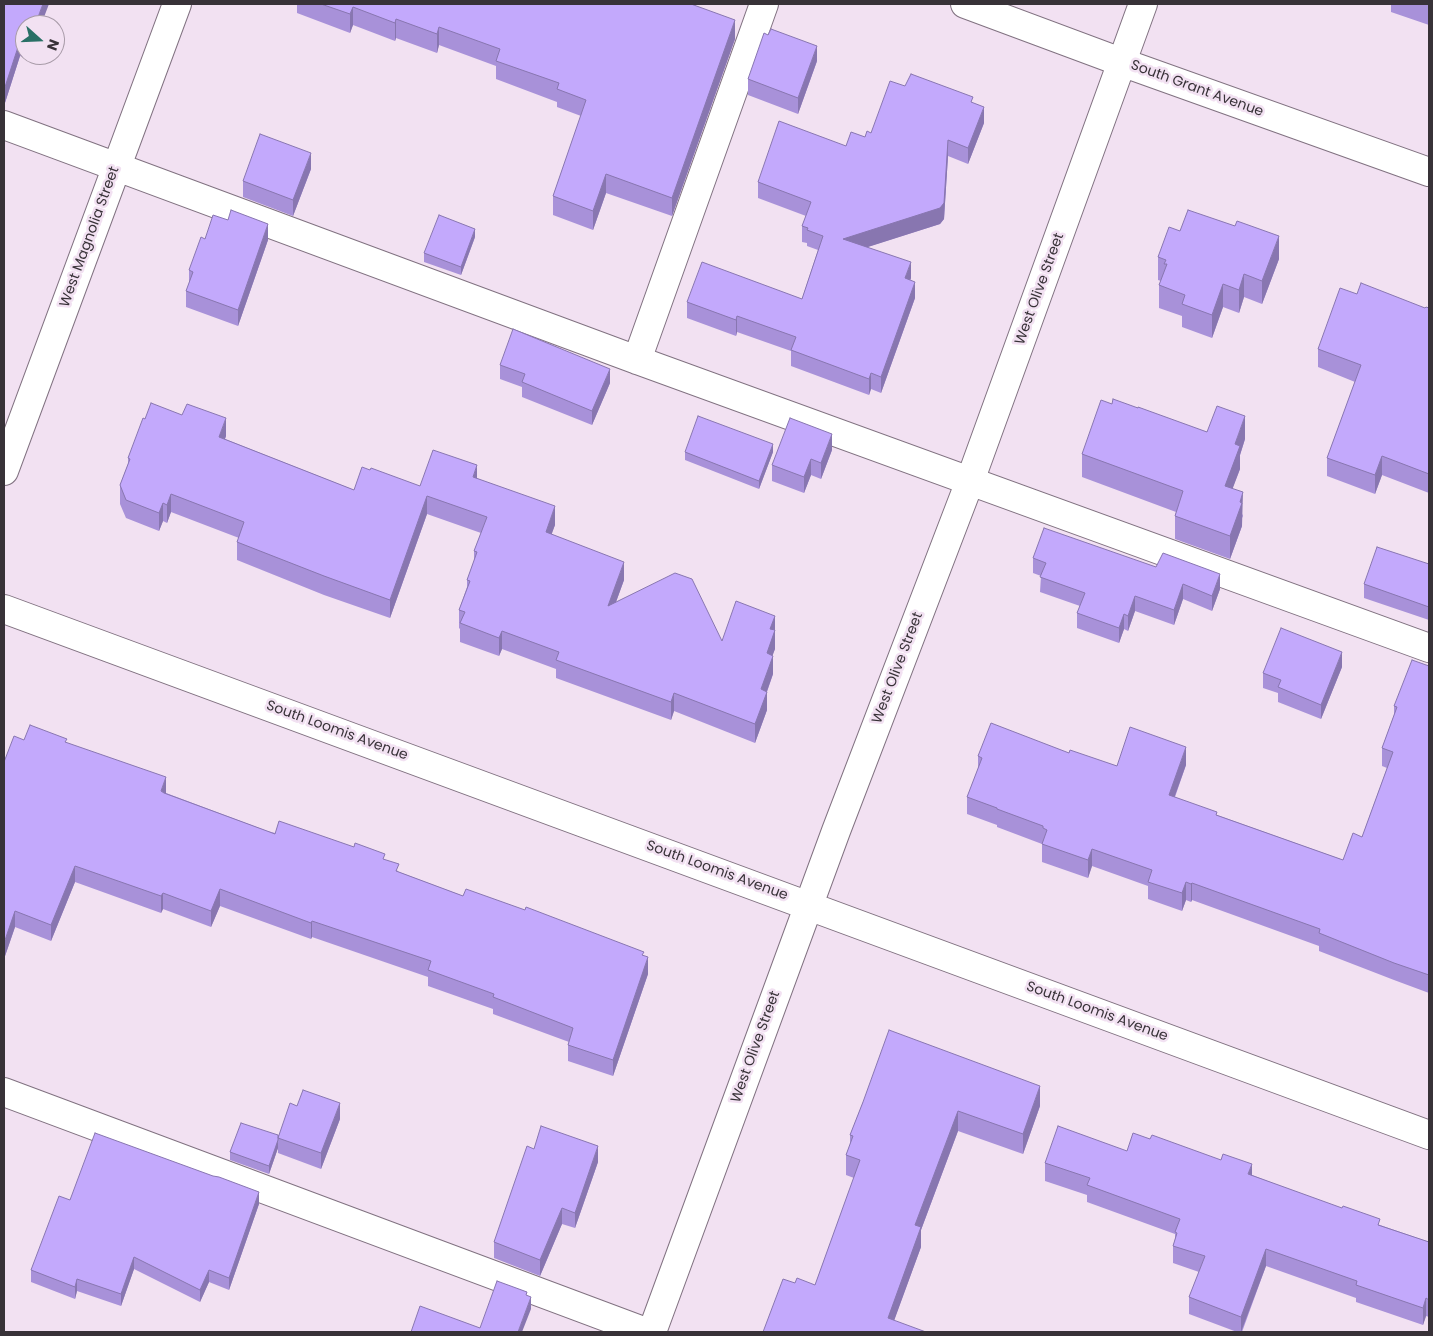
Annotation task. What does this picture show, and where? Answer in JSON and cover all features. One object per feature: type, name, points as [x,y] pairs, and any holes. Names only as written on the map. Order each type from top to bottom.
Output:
[{"type":"street","name":"West Magnolia Street","points":[[4,470],[177,4]]},
{"type":"street","points":[[637,360],[764,4]]},
{"type":"street","name":"South Grant Avenue","points":[[964,4],[1429,172]]},
{"type":"street","name":"West Olive Street","points":[[652,1332],[808,905],[970,481],[1143,4]]},
{"type":"street","points":[[4,125],[637,360],[1429,648]]},
{"type":"street","name":"South Loomis Avenue","points":[[4,609],[1429,1136]]},
{"type":"street","points":[[4,1092],[646,1332]]},
{"type":"building","points":[[4,4],[43,4],[39,15],[15,15],[15,56],[4,90]]},
{"type":"building","points":[[321,4],[691,4],[735,20],[672,198],[606,174],[593,211],[553,196],[586,100],[557,89],[559,83],[496,61],[500,49],[439,27],[437,34],[396,19],[395,23],[353,7],[350,14]]},
{"type":"building","points":[[771,29],[817,46],[798,98],[748,79],[764,33],[768,35]]},
{"type":"building","points":[[911,74],[973,97],[971,102],[984,107],[968,148],[948,140],[944,203],[940,208],[843,239],[911,262],[905,278],[915,282],[881,377],[871,373],[869,379],[791,350],[796,337],[737,316],[736,320],[687,302],[702,262],[802,299],[823,236],[802,226],[811,202],[758,182],[779,121],[846,146],[851,132],[865,137],[867,131],[871,133],[890,81],[905,86]]},
{"type":"building","points":[[260,134],[311,153],[293,200],[243,181]]},
{"type":"building","points":[[231,210],[268,224],[238,310],[186,291],[193,272],[189,270],[201,237],[205,239],[213,215],[228,220]]},
{"type":"building","points":[[1188,210],[1235,226],[1237,221],[1279,236],[1262,281],[1244,274],[1239,290],[1223,284],[1212,315],[1182,304],[1185,295],[1159,285],[1167,264],[1164,264],[1166,260],[1158,257],[1169,227],[1180,231]]},
{"type":"building","points":[[439,215],[475,229],[461,267],[424,253]]},
{"type":"building","points":[[1361,283],[1429,308],[1429,474],[1382,456],[1375,475],[1327,458],[1361,365],[1318,349],[1340,288],[1357,294]]},
{"type":"building","points":[[513,329],[610,369],[592,411],[522,382],[525,374],[500,365]]},
{"type":"building","points":[[1113,399],[1207,432],[1217,406],[1245,416],[1235,444],[1240,446],[1225,486],[1243,492],[1240,502],[1242,503],[1230,536],[1175,516],[1183,491],[1082,454],[1101,400],[1112,404]]},
{"type":"building","points":[[151,403],[182,415],[187,404],[226,418],[219,437],[354,490],[362,467],[370,470],[371,468],[420,486],[433,450],[477,465],[473,477],[555,506],[546,532],[624,562],[608,606],[675,573],[692,579],[722,641],[736,601],[775,616],[770,629],[775,630],[767,653],[773,656],[761,689],[767,692],[755,724],[674,693],[671,702],[556,660],[559,652],[502,631],[499,638],[460,623],[465,612],[459,610],[470,581],[467,580],[477,552],[474,551],[487,517],[427,496],[390,600],[237,542],[244,522],[171,494],[167,505],[163,503],[159,513],[126,500],[120,485],[143,418],[145,419]]},
{"type":"building","points":[[698,416],[773,444],[759,481],[685,452]]},
{"type":"building","points":[[790,418],[832,434],[821,463],[811,459],[804,477],[772,465]]},
{"type":"building","points":[[1044,528],[1156,567],[1163,553],[1220,574],[1212,596],[1183,584],[1174,610],[1135,596],[1128,616],[1124,614],[1119,628],[1077,613],[1085,593],[1040,577],[1046,563],[1033,558]]},
{"type":"building","points":[[1377,547],[1429,564],[1429,607],[1364,584]]},
{"type":"building","points":[[1281,628],[1342,652],[1321,705],[1278,687],[1281,680],[1263,673]]},
{"type":"building","points":[[1412,660],[1429,666],[1429,975],[1319,933],[1320,929],[1192,883],[1186,882],[1182,893],[1148,882],[1152,870],[1092,849],[1088,860],[1042,844],[1047,830],[1043,826],[967,797],[982,758],[978,756],[991,723],[1069,753],[1070,750],[1117,766],[1130,727],[1186,747],[1169,795],[1217,812],[1216,815],[1343,860],[1353,833],[1362,837],[1393,752],[1382,748],[1397,707],[1394,706]]},
{"type":"building","points":[[30,725],[67,739],[65,742],[166,777],[161,791],[164,793],[275,834],[279,821],[354,847],[355,843],[385,854],[383,859],[399,864],[396,871],[463,896],[466,889],[525,910],[526,907],[644,952],[642,955],[648,957],[613,1060],[568,1045],[573,1028],[493,997],[494,994],[428,970],[431,961],[312,921],[311,923],[220,889],[211,911],[163,893],[161,896],[75,866],[51,925],[15,911],[4,943],[4,762],[14,736],[24,740]]},
{"type":"building","points":[[889,1030],[1040,1086],[1023,1134],[958,1111],[915,1225],[921,1227],[888,1318],[926,1332],[763,1332],[783,1279],[795,1283],[797,1278],[815,1285],[860,1160],[846,1155],[853,1136],[850,1135]]},
{"type":"building","points":[[303,1090],[340,1103],[321,1153],[278,1138],[290,1103],[297,1106]]},
{"type":"building","points":[[241,1123],[278,1135],[269,1166],[230,1152]]},
{"type":"building","points":[[541,1126],[598,1146],[575,1213],[562,1208],[540,1260],[494,1242],[527,1146],[534,1149]]},
{"type":"building","points":[[1058,1126],[1127,1151],[1133,1133],[1150,1139],[1152,1135],[1221,1160],[1223,1154],[1252,1164],[1248,1174],[1342,1208],[1343,1206],[1380,1219],[1378,1225],[1429,1242],[1429,1300],[1426,1298],[1423,1308],[1356,1285],[1357,1281],[1266,1249],[1241,1317],[1189,1297],[1205,1256],[1173,1246],[1177,1233],[1175,1232],[1180,1219],[1087,1185],[1090,1178],[1045,1163]]},
{"type":"building","points":[[95,1133],[259,1192],[229,1278],[209,1270],[200,1290],[134,1257],[121,1294],[77,1279],[75,1287],[31,1270],[59,1196],[70,1200]]},
{"type":"building","points":[[497,1281],[527,1292],[526,1295],[531,1297],[518,1332],[411,1332],[420,1306],[480,1328]]}]
